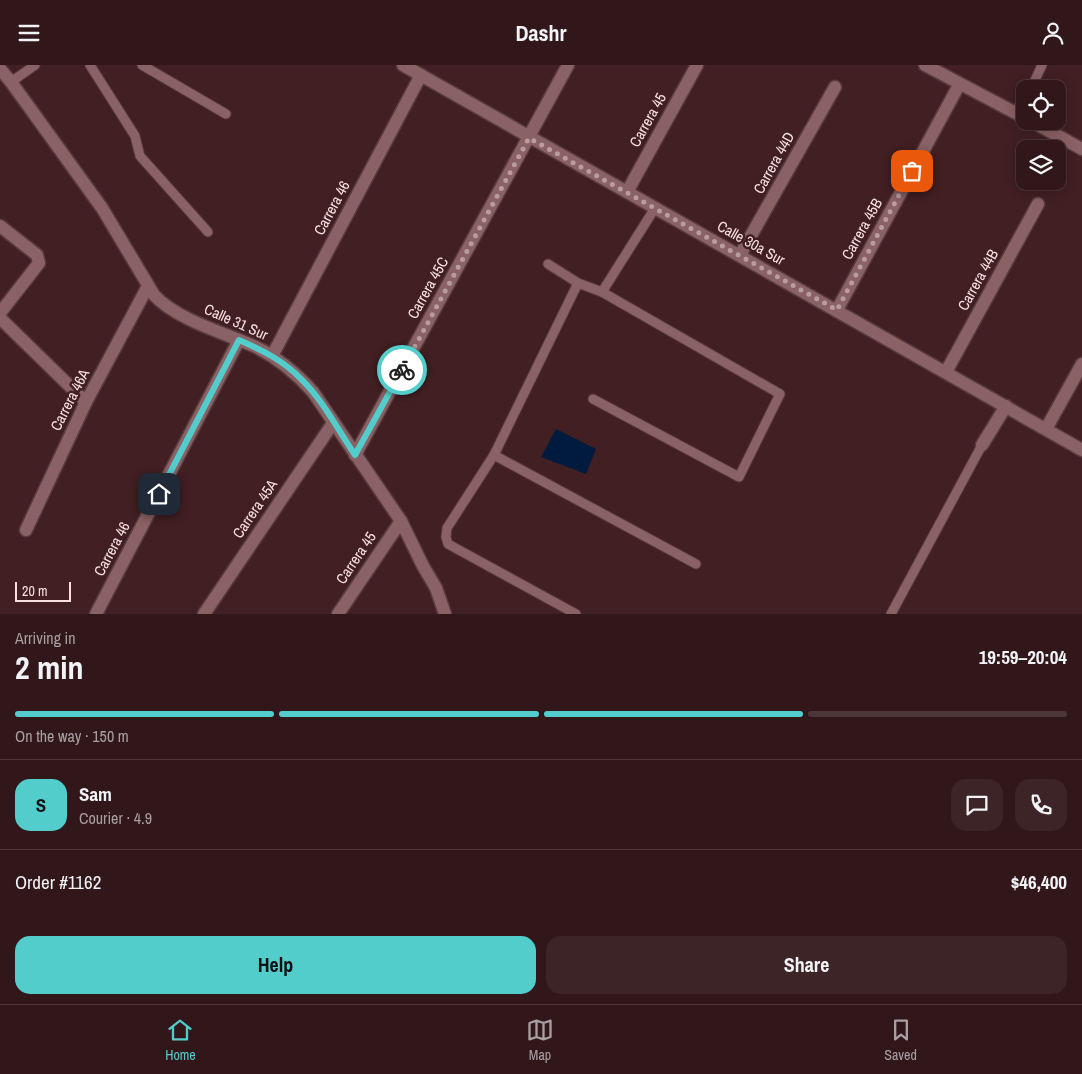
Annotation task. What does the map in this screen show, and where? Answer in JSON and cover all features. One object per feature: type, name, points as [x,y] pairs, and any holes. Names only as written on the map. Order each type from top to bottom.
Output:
[{"type":"street","points":[[529,138],[568,65]]},
{"type":"street","name":"Carrera 45","points":[[627,192],[697,65]]},
{"type":"street","points":[[925,65],[959,85],[1016,113]]},
{"type":"street","name":"Calle 30a Sur","points":[[407,66],[529,138],[740,255],[1082,450]]},
{"type":"street","name":"Calle 31 Sur","points":[[0,69],[102,208],[154,295],[170,309],[272,356],[301,379],[319,399],[333,423],[401,521],[436,588],[445,614]]},
{"type":"street","name":"Carrera 46","points":[[272,356],[421,75]]},
{"type":"street","name":"Carrera 45B","points":[[837,310],[959,85]]},
{"type":"street","name":"Carrera 44D","points":[[740,255],[836,87]]},
{"type":"street","points":[[1047,130],[1082,149]]},
{"type":"street","name":"Carrera 45C","points":[[355,455],[529,138]]},
{"type":"street","name":"Carrera 44B","points":[[946,372],[1038,204]]},
{"type":"street","points":[[0,226],[37,255],[39,263],[0,313]]},
{"type":"street","name":"Carrera 46A","points":[[26,530],[86,402],[148,286]]},
{"type":"street","points":[[0,318],[86,402]]},
{"type":"street","name":"Carrera 46","points":[[96,614],[239,340]]},
{"type":"street","points":[[1046,429],[1082,364]]},
{"type":"street","points":[[982,445],[1006,406]]},
{"type":"street","name":"Carrera 45A","points":[[204,614],[333,423]]},
{"type":"street","name":"Carrera 45","points":[[338,614],[401,521]]},
{"type":"lane","points":[[11,82],[35,65]]},
{"type":"lane","points":[[90,65],[135,136],[140,156],[208,232]]},
{"type":"lane","points":[[142,65],[226,114]]},
{"type":"lane","points":[[1035,80],[1042,65]]},
{"type":"lane","points":[[602,292],[655,208]]},
{"type":"lane","points":[[548,264],[578,283],[602,292],[780,394],[739,477],[593,399]]},
{"type":"lane","points":[[576,614],[448,544],[446,537],[447,528],[494,455],[578,283]]},
{"type":"lane","points":[[891,614],[982,445]]},
{"type":"lane","points":[[494,455],[696,564]]},
{"type":"water","points":[[556,429],[596,449],[586,474],[541,457]]},
{"type":"way so far","points":[[402,370],[529,138],[837,310],[912,171]]},
{"type":"route","points":[[159,494],[239,340],[272,356],[301,379],[324,407],[355,455],[402,370]]}]
